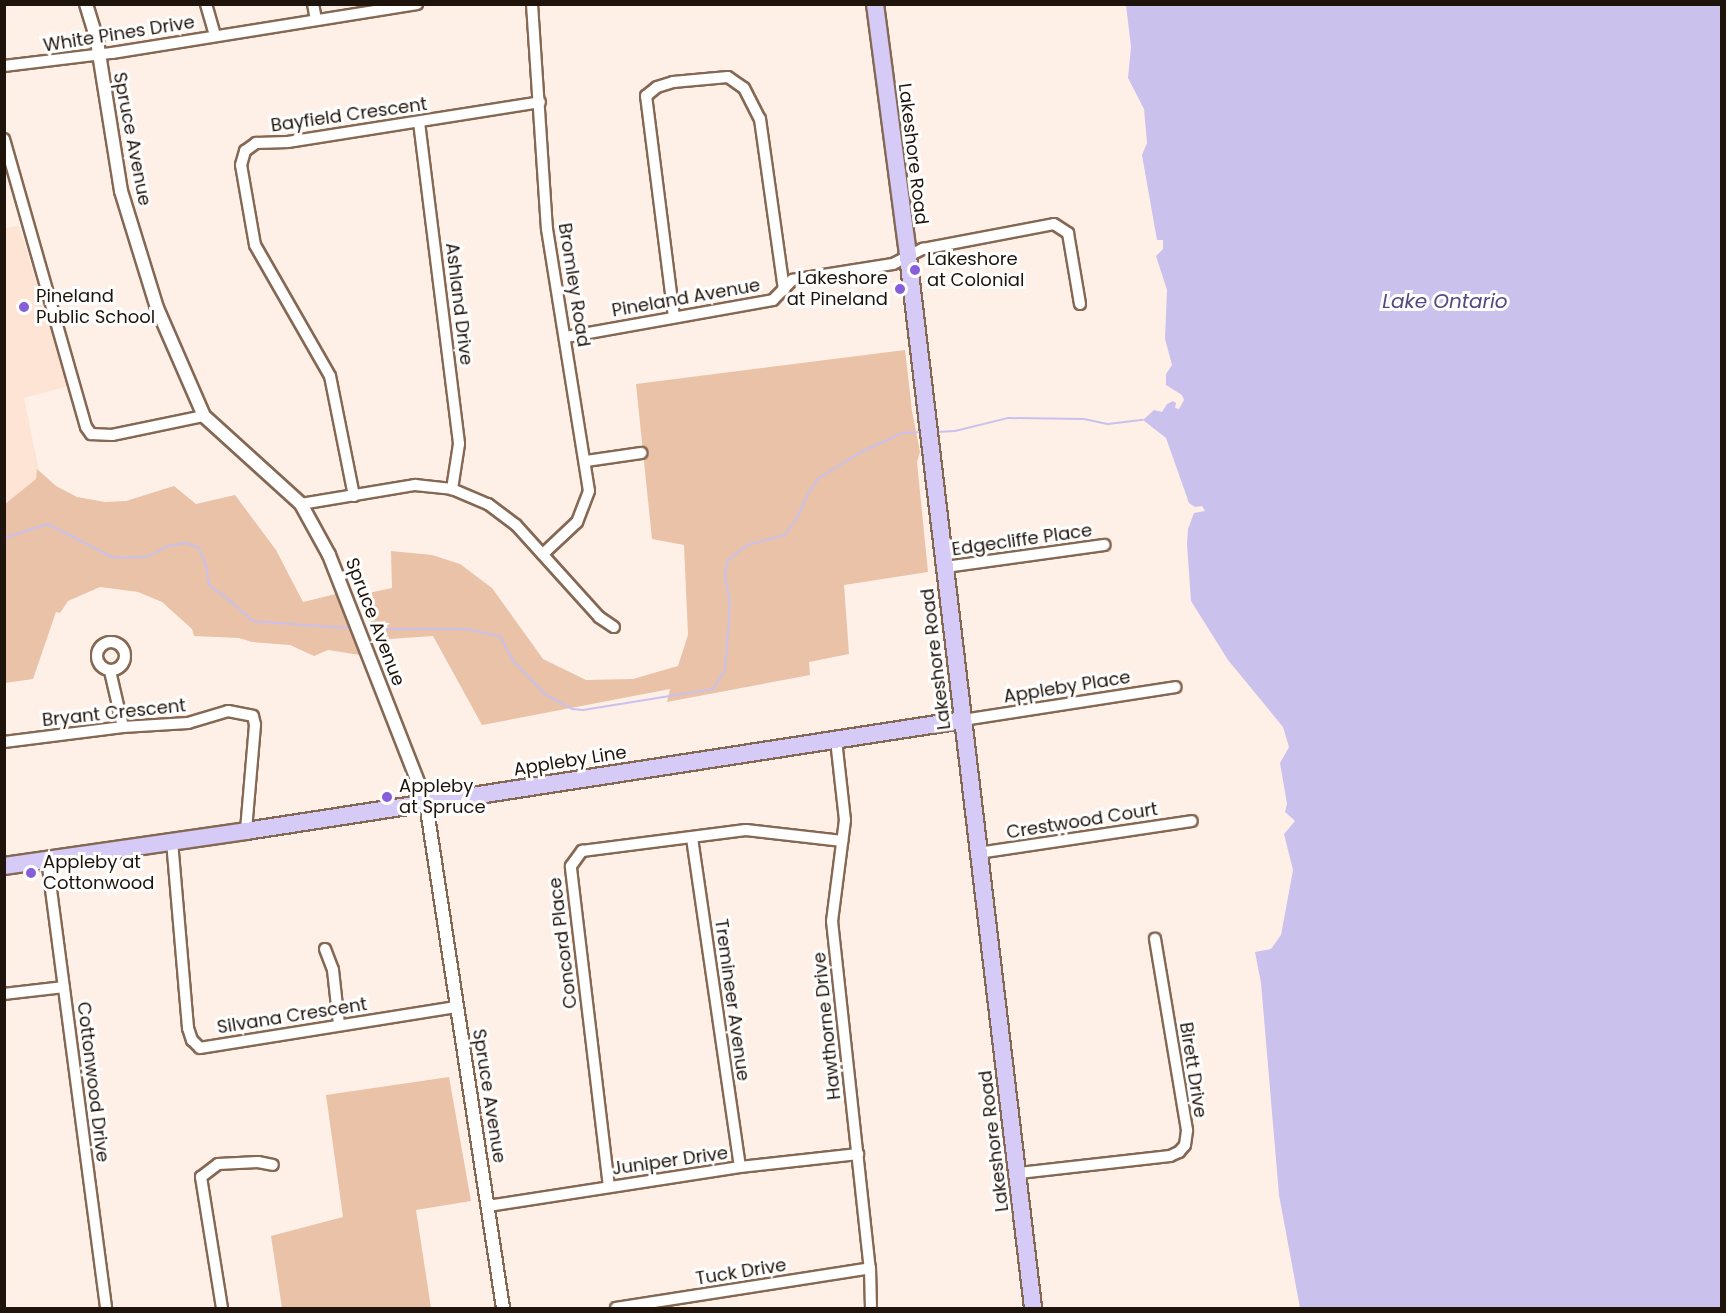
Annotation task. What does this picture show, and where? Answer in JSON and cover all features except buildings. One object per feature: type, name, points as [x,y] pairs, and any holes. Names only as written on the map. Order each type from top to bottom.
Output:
[{"type":"main road","name":"Lakeshore Road","points":[[875,4],[908,256],[978,853],[1019,1173],[1033,1308]]},
{"type":"main road","name":"Appleby Line","points":[[4,866],[246,831],[963,720]]},
{"type":"street","name":"Spruce Avenue","points":[[86,4],[99,55],[121,191],[157,308],[204,416],[301,504],[329,555],[426,803],[503,1308]]},
{"type":"street","points":[[206,4],[215,36]]},
{"type":"street","points":[[313,4],[316,20]]},
{"type":"street","name":"White Pines Drive","points":[[4,66],[99,55],[417,4]]},
{"type":"street","name":"Bromley Road","points":[[532,4],[547,229],[589,491],[577,522],[543,554]]},
{"type":"street","points":[[674,317],[646,96],[657,87],[673,82],[728,77],[744,88],[760,119],[784,290]]},
{"type":"street","name":"Bayfield Crescent","points":[[354,496],[330,376],[255,245],[240,165],[245,151],[256,143],[288,142],[540,102]]},
{"type":"street","name":"Ashland Drive","points":[[419,122],[459,444],[452,489]]},
{"type":"street","points":[[4,139],[7,159],[86,427],[91,434],[112,435],[204,416]]},
{"type":"street","name":"Pineland Avenue","points":[[566,337],[773,300],[792,280],[893,264],[923,249],[1054,224],[1068,232],[1080,304]]},
{"type":"street","points":[[586,461],[641,453]]},
{"type":"street","points":[[301,504],[415,485],[452,489],[488,504],[516,525],[599,617],[614,627]]},
{"type":"street","name":"Edgecliffe Place","points":[[945,567],[1104,545]]},
{"type":"street","points":[[110,671],[123,728]]},
{"type":"street","name":"Appleby Place","points":[[963,720],[1176,687]]},
{"type":"street","name":"Bryant Crescent","points":[[4,742],[188,723],[228,711],[253,716],[255,725],[246,831]]},
{"type":"street","name":"Hawthorne Drive","points":[[836,740],[844,810],[832,921],[870,1268],[872,1308]]},
{"type":"street","name":"Crestwood Court","points":[[978,853],[1192,821]]},
{"type":"street","name":"Concord Place","points":[[609,1187],[571,866],[582,851],[746,830],[842,841]]},
{"type":"street","name":"Tremineer Avenue","points":[[692,838],[740,1167]]},
{"type":"street","name":"Silvana Crescent","points":[[172,841],[188,1028],[192,1040],[200,1048],[456,1007]]},
{"type":"street","name":"Cottonwood Drive","points":[[47,859],[105,1308]]},
{"type":"street","name":"Birett Drive","points":[[1019,1173],[1170,1156],[1179,1152],[1185,1145],[1186,1130],[1155,939]]},
{"type":"street","points":[[325,950],[333,969],[339,1024]]},
{"type":"street","points":[[4,994],[64,987]]},
{"type":"street","name":"Juniper Drive","points":[[488,1206],[740,1167],[858,1154]]},
{"type":"street","points":[[222,1308],[201,1177],[205,1171],[218,1164],[258,1162],[273,1165]]},
{"type":"street","name":"Tuck Drive","points":[[616,1308],[870,1268]]},
{"type":"shaded area","name":"Pineland Public School","points":[[19,226],[68,386],[24,398],[40,476],[5,504],[5,228]]},
{"type":"shaded area","points":[[905,350],[912,411],[920,452],[917,462],[928,572],[844,585],[849,654],[809,662],[810,675],[667,702],[670,689],[482,725],[433,636],[375,640],[364,594],[392,588],[391,551],[432,555],[460,564],[492,588],[543,659],[586,680],[633,679],[678,666],[688,635],[684,545],[652,539],[636,384]]},
{"type":"shaded area","points":[[37,469],[56,486],[77,497],[105,502],[126,501],[174,486],[196,504],[235,495],[276,550],[303,602],[336,594],[360,655],[328,650],[314,656],[290,645],[252,642],[239,638],[194,636],[192,629],[162,602],[138,592],[100,587],[68,601],[60,613],[56,612],[33,679],[5,683],[5,504],[36,479]]},
{"type":"shaded area","points":[[449,1077],[471,1201],[416,1210],[431,1308],[282,1308],[271,1236],[343,1217],[326,1095]]},
{"type":"water","name":"Lake Ontario","points":[[1126,5],[1721,5],[1721,1308],[1300,1308],[1279,1195],[1261,983],[1255,952],[1271,949],[1281,935],[1293,870],[1284,834],[1295,821],[1285,812],[1287,804],[1280,763],[1289,747],[1283,727],[1228,660],[1191,601],[1188,529],[1194,513],[1205,511],[1202,506],[1195,507],[1189,503],[1166,438],[1143,420],[1154,410],[1162,412],[1167,404],[1173,401],[1176,403],[1175,408],[1179,409],[1184,400],[1182,395],[1166,385],[1166,374],[1172,365],[1165,339],[1167,290],[1156,256],[1163,249],[1163,240],[1157,240],[1142,155],[1147,143],[1144,109],[1128,78],[1131,47]]},
{"type":"waterway","points":[[937,432],[955,431],[1008,418],[1084,419],[1108,424],[1143,420]]},
{"type":"waterway","points":[[374,629],[466,629],[500,636],[514,662],[546,695],[572,709],[583,710],[713,689],[725,670],[730,604],[725,575],[728,560],[747,545],[785,535],[819,478],[861,452],[902,433],[922,432]]},
{"type":"waterway","points":[[4,538],[48,524],[112,557],[123,558],[149,556],[167,546],[186,543],[199,548],[206,565],[209,585],[252,621],[347,628]]},
{"type":"place","name":"Lakeshore at Colonial","points":[[915,270]]},
{"type":"place","name":"Lakeshore at Pineland","points":[[900,289]]},
{"type":"place","name":"Pineland Public School","points":[[24,307]]},
{"type":"place","name":"Appleby at Spruce","points":[[387,797]]},
{"type":"place","name":"Appleby at Cottonwood","points":[[31,873]]}]
